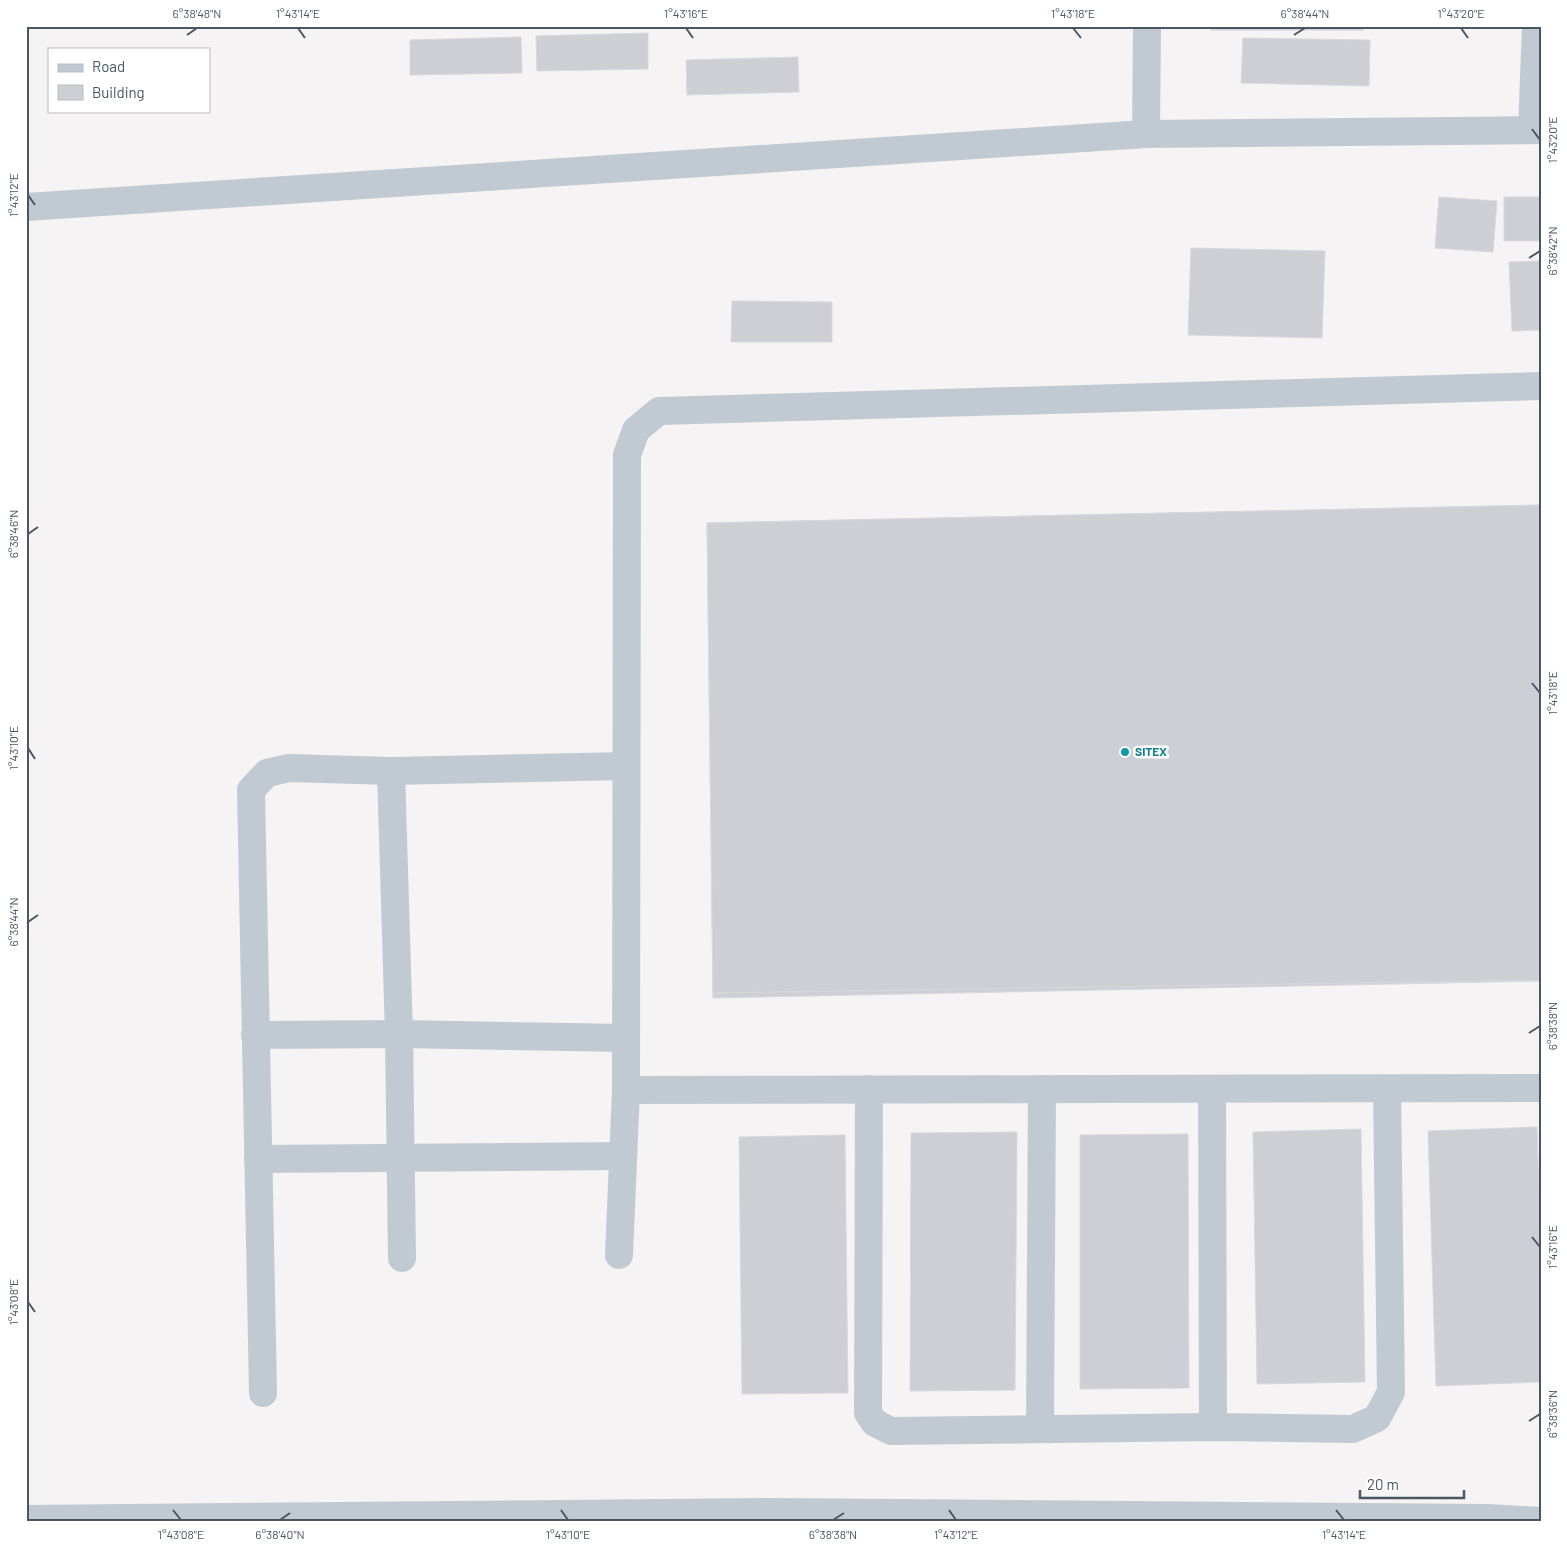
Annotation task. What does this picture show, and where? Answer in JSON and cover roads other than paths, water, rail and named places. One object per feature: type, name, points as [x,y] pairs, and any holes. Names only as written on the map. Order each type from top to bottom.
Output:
[{"type":"street","points":[[1146,134],[1147,26]]},
{"type":"street","points":[[26,207],[1146,134],[1536,130],[1536,26]]},
{"type":"street","points":[[619,1255],[626,1090],[626,455],[636,430],[658,411],[1541,386]]},
{"type":"street","points":[[262,1393],[251,790],[267,773],[289,768],[391,771],[626,766]]},
{"type":"street","points":[[391,771],[399,1034],[402,1258]]},
{"type":"street","points":[[256,1035],[399,1034],[626,1038]]},
{"type":"street","points":[[626,1090],[1541,1088]]},
{"type":"street","points":[[1040,1429],[1042,1089]]},
{"type":"street","points":[[1212,1089],[1213,1427]]},
{"type":"street","points":[[869,1090],[868,1414],[874,1423],[891,1431],[1213,1427],[1353,1428],[1377,1418],[1391,1392],[1388,1089]]},
{"type":"street","points":[[258,1159],[623,1156]]},
{"type":"street","points":[[26,1519],[770,1517],[1477,1518],[1541,1521]]},
{"type":"place","name":"SITEX","points":[[1125,752]]}]
